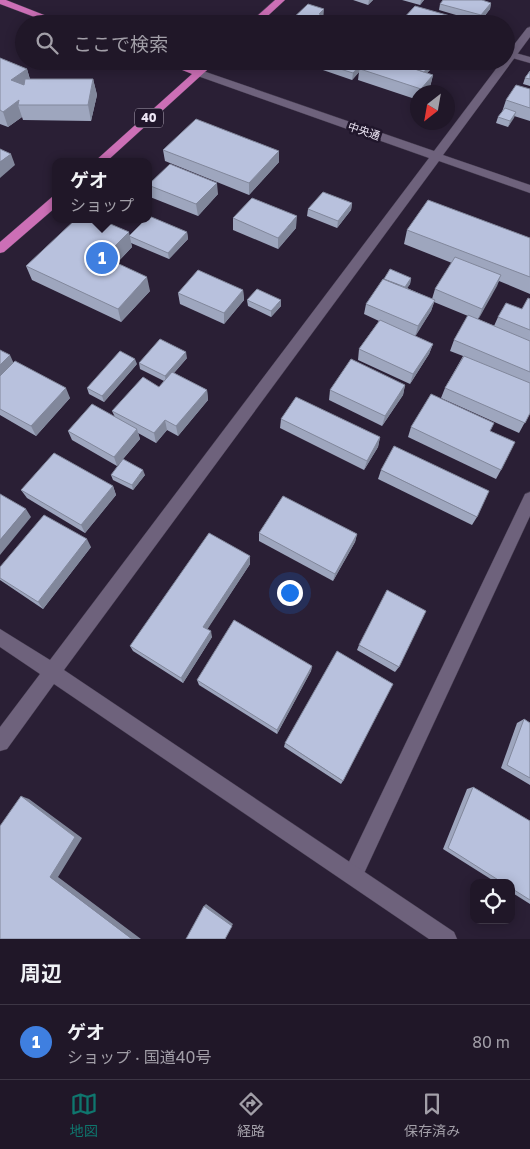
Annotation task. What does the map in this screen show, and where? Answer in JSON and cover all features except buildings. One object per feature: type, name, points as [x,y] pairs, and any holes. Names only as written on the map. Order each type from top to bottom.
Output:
[{"type":"highway","points":[[263,15],[280,0]]},
{"type":"highway","points":[[3,2],[38,15]]},
{"type":"highway","points":[[190,70],[199,73]]},
{"type":"highway","name":"40","points":[[103,158],[202,70]]},
{"type":"highway","points":[[0,249],[52,204]]},
{"type":"street","points":[[515,51],[530,30]]},
{"type":"street","points":[[515,56],[530,60]]},
{"type":"street","points":[[0,742],[501,70]]},
{"type":"street","name":"中央通","points":[[199,73],[530,189]]},
{"type":"street","points":[[353,875],[530,499]]},
{"type":"street","points":[[0,637],[447,939]]},
{"type":"place","name":"ゲオ","points":[[102,258]]}]
